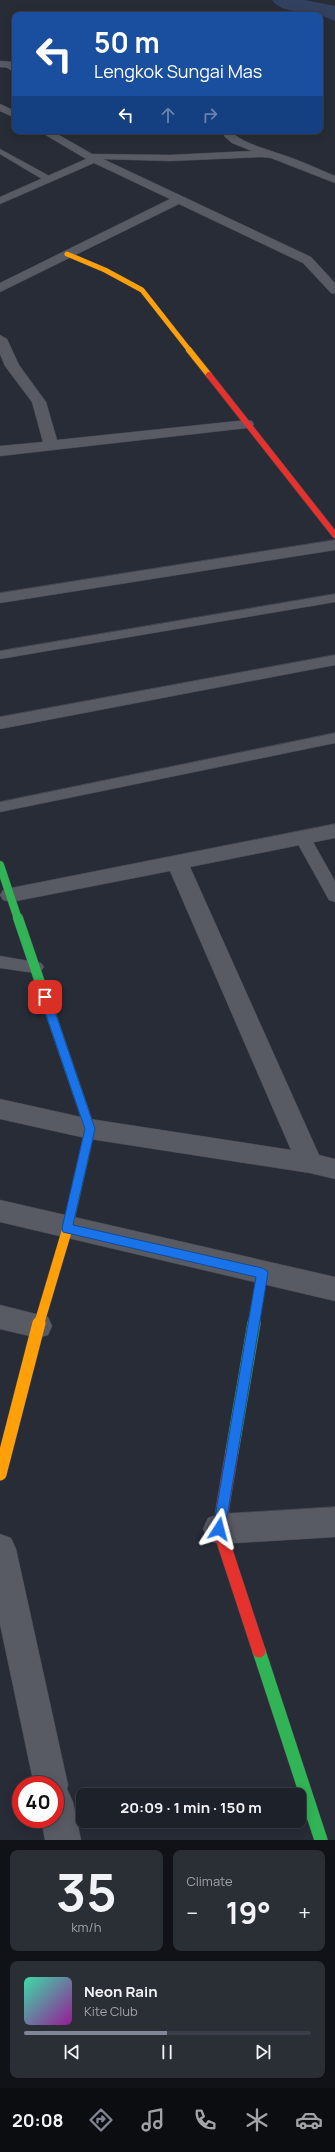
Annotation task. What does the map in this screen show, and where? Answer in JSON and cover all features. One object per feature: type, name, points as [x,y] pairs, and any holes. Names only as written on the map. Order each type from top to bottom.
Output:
[{"type":"street","points":[[0,107],[12,113]]},
{"type":"street","points":[[49,134],[91,157],[307,260],[335,290]]},
{"type":"street","points":[[230,134],[229,136],[236,141],[335,180]]},
{"type":"street","points":[[0,201],[50,180],[91,157],[170,158],[251,154],[272,155]]},
{"type":"street","points":[[0,288],[180,199]]},
{"type":"street","points":[[67,254],[105,270],[142,290],[335,535]]},
{"type":"street","points":[[0,339],[6,366],[39,402],[51,445]]},
{"type":"street","points":[[0,451],[247,424]]},
{"type":"street","points":[[0,598],[335,545]]},
{"type":"street","points":[[0,723],[335,660]]},
{"type":"street","points":[[11,895],[335,831]]},
{"type":"street","points":[[177,862],[310,1163]]},
{"type":"street","points":[[0,865],[90,1129],[67,1228],[38,1326],[0,1474]]},
{"type":"street","points":[[0,1109],[90,1129],[310,1163],[335,1169]]},
{"type":"street","points":[[0,1211],[67,1228],[335,1289]]},
{"type":"street","points":[[262,1273],[219,1529],[321,1840]]},
{"type":"street","points":[[0,1317],[38,1326]]},
{"type":"street","points":[[219,1529],[335,1522]]},
{"type":"street","points":[[0,1549],[49,1776]]},
{"type":"street","points":[[60,1828],[63,1840]]},
{"type":"lane","points":[[0,151],[50,180]]},
{"type":"lane","points":[[0,655],[335,598]]},
{"type":"lane","points":[[0,807],[335,738]]},
{"type":"lane","points":[[302,837],[335,896]]},
{"type":"lane","points":[[0,962],[35,967]]},
{"type":"waterway","points":[[283,0],[296,5],[322,9],[335,14]]},
{"type":"traffic: fast","points":[[0,865],[90,1129],[67,1230]]},
{"type":"traffic: fast","points":[[232,1452],[262,1273]]},
{"type":"traffic: fast","points":[[259,1651],[321,1840]]},
{"type":"traffic: slow","points":[[67,254],[105,270],[142,290],[209,375]]},
{"type":"traffic: slow","points":[[0,1474],[38,1326],[67,1230]]},
{"type":"traffic: jam","points":[[209,375],[335,535]]},
{"type":"traffic: jam","points":[[232,1452],[219,1529],[259,1651]]},
{"type":"route","points":[[45,997],[90,1129],[67,1228],[262,1273],[219,1529]]}]
